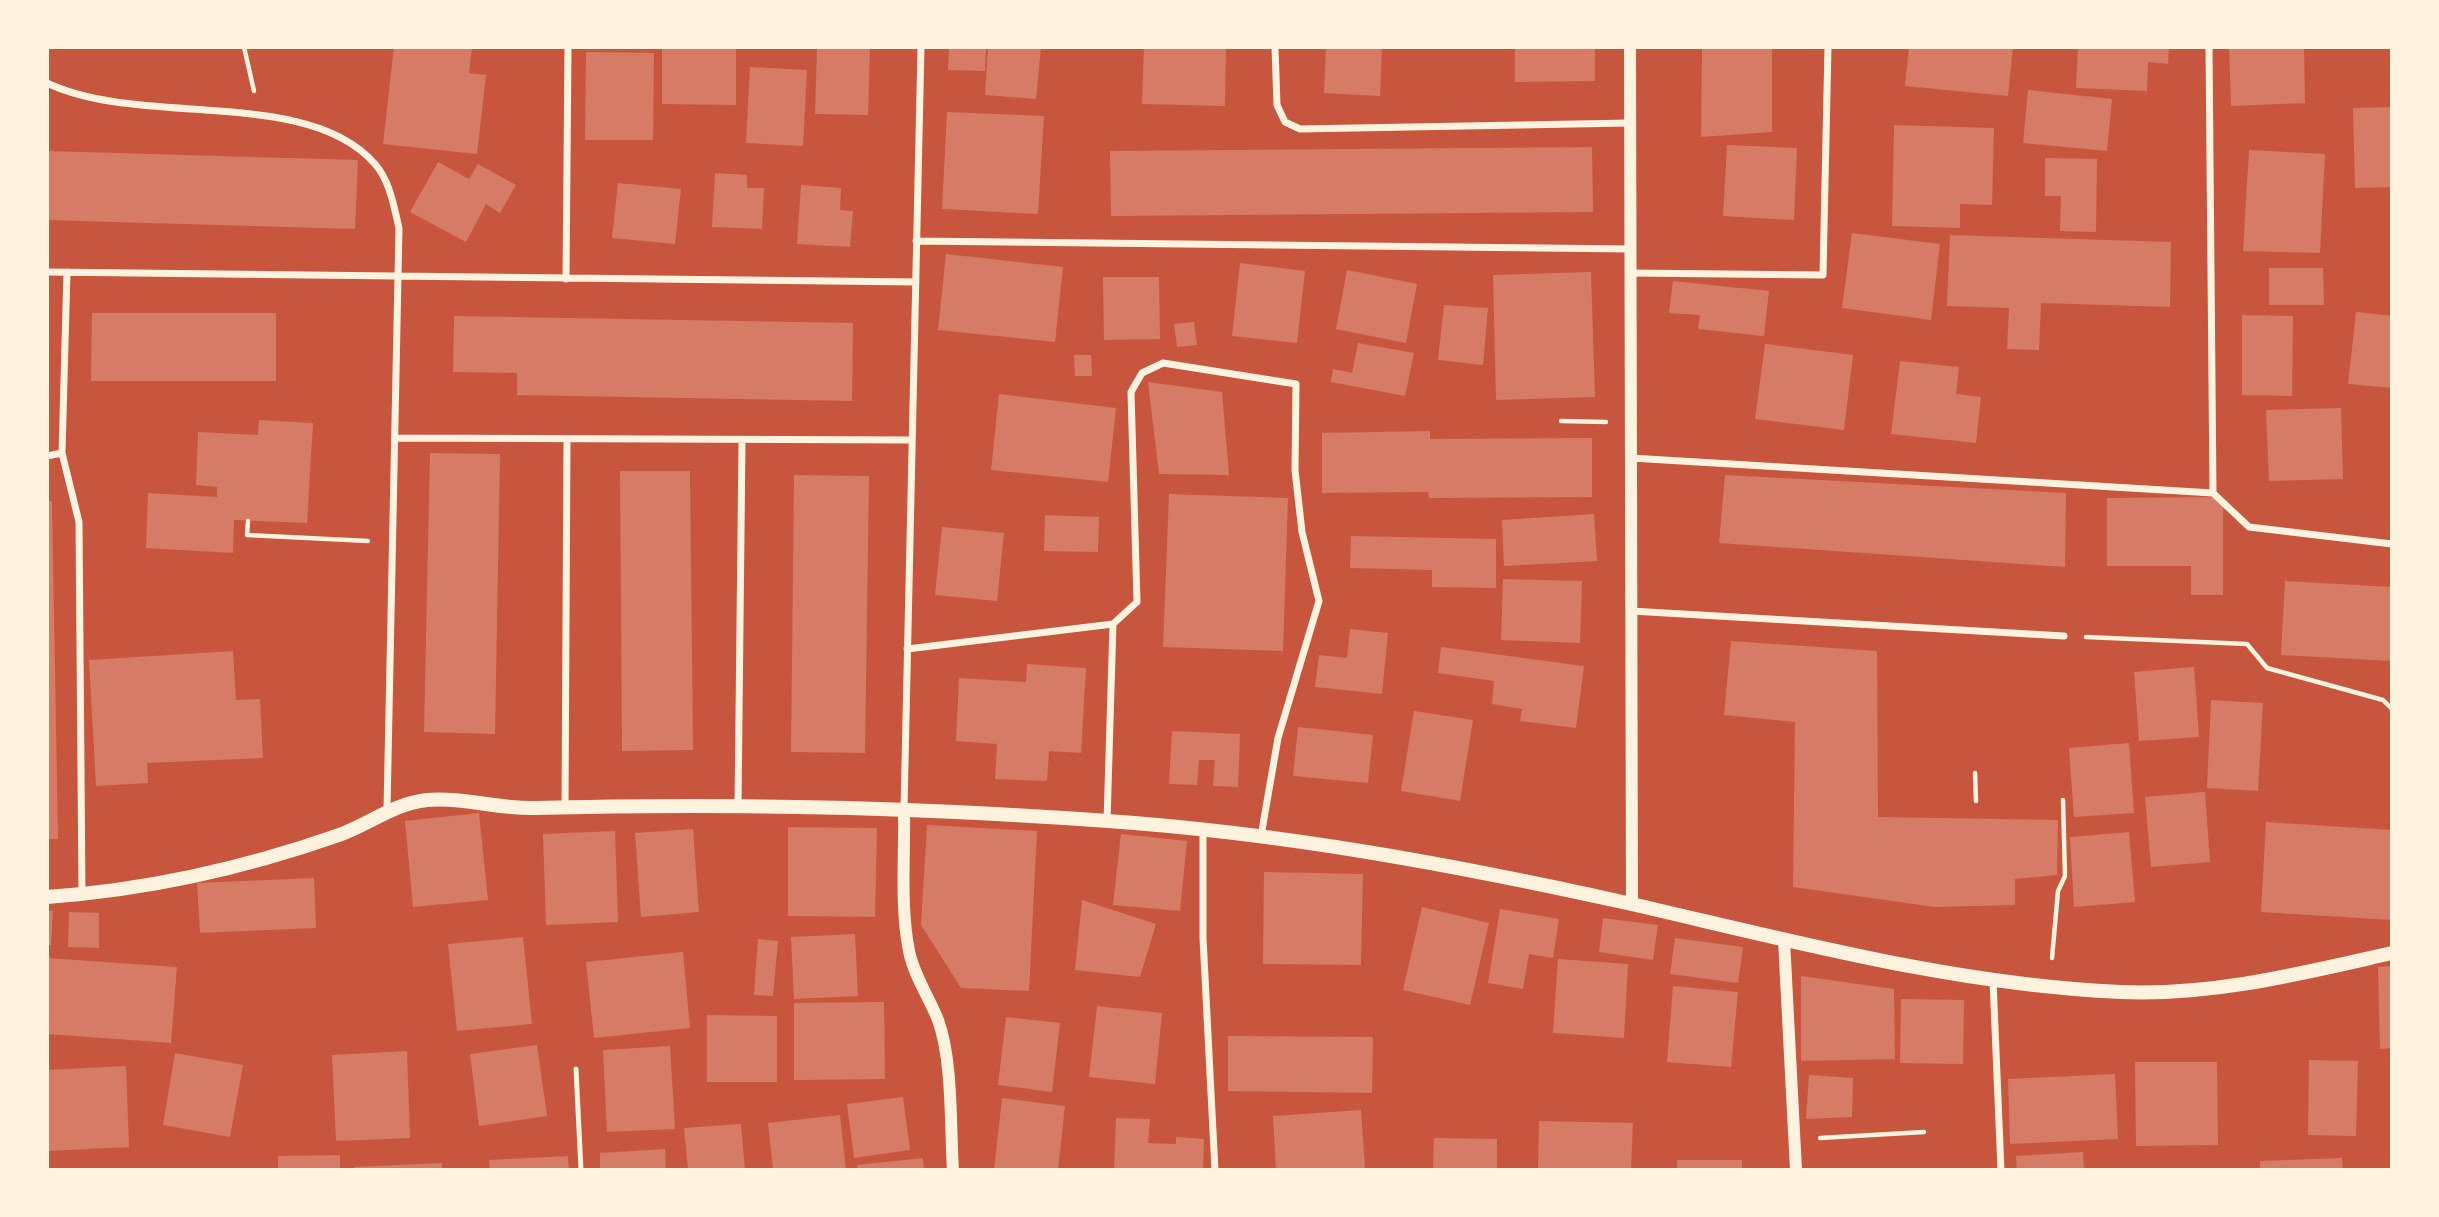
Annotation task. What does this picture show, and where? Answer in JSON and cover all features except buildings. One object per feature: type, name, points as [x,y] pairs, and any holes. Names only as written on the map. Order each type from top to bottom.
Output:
[{"type":"main road","points":[[47,897],[82,895],[177,881],[346,833],[387,809],[420,801],[456,799],[517,808],[738,807],[904,811],[1107,821],[1203,829],[1480,871],[1784,940],[1993,979],[2123,993],[2218,990],[2392,953]]},
{"type":"street","points":[[566,279],[568,47]]},
{"type":"street","points":[[921,47],[904,811],[905,914],[909,951],[921,988],[938,1021],[946,1064],[953,1170]]},
{"type":"street","points":[[1275,47],[1277,105],[1285,122],[1300,129],[1630,123]]},
{"type":"street","points":[[1630,47],[1632,905]]},
{"type":"street","points":[[1630,273],[1823,275],[1828,47]]},
{"type":"street","points":[[2209,47],[2213,493]]},
{"type":"street","points":[[47,83],[90,100],[260,116],[312,125],[349,141],[376,165],[392,196],[399,229],[395,542],[387,809]]},
{"type":"street","points":[[916,241],[1630,249]]},
{"type":"street","points":[[47,272],[916,282]]},
{"type":"street","points":[[67,272],[62,453],[79,522],[82,895]]},
{"type":"street","points":[[907,649],[1113,624],[1138,602],[1131,392],[1142,373],[1163,363],[1296,384],[1296,470],[1302,532],[1318,601],[1278,738],[1261,837]]},
{"type":"street","points":[[396,438],[911,440]]},
{"type":"street","points":[[565,807],[567,440]]},
{"type":"street","points":[[738,807],[743,440]]},
{"type":"street","points":[[47,456],[62,453]]},
{"type":"street","points":[[1631,458],[2213,493],[2249,527],[2392,544]]},
{"type":"street","points":[[1631,611],[2064,636]]},
{"type":"street","points":[[1107,821],[1113,624]]},
{"type":"street","points":[[1203,829],[1203,938],[1215,1170]]},
{"type":"street","points":[[1784,940],[1796,1170]]},
{"type":"street","points":[[1993,979],[2001,1170]]},
{"type":"lane","points":[[576,1069],[581,1170]]},
{"type":"path","points":[[244,47],[260,116]]},
{"type":"path","points":[[1561,421],[1609,422]]},
{"type":"path","points":[[248,521],[247,535],[395,542]]},
{"type":"path","points":[[2064,636],[2247,644],[2267,668],[2382,699],[2392,709]]},
{"type":"path","points":[[1975,773],[1976,801]]},
{"type":"path","points":[[2050,986],[2058,891],[2065,876],[2063,800]]},
{"type":"path","points":[[1794,1140],[1924,1132]]}]
